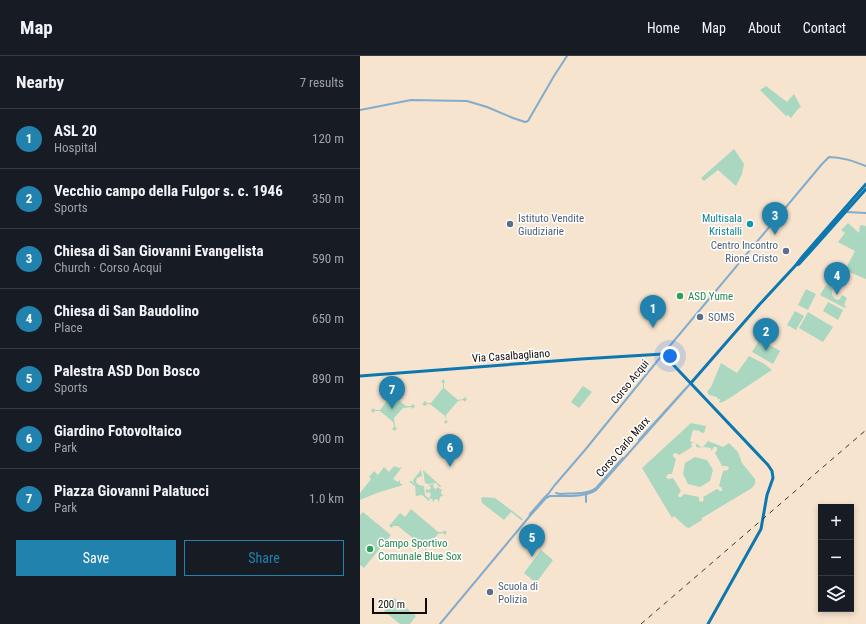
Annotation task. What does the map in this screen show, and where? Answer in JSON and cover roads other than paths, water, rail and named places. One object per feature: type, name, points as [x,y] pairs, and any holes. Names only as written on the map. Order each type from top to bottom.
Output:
[{"type":"main road","points":[[844,211],[866,184]]},
{"type":"main road","points":[[844,211],[866,188]]},
{"type":"main road","name":"Corso Carlo Marx","points":[[691,383],[796,264],[799,264],[809,253],[844,211]]},
{"type":"main road","name":"Via Casalbagliano","points":[[360,376],[663,354]]},
{"type":"main road","points":[[663,354],[769,466],[772,471],[773,480],[767,498],[762,529],[708,624]]},
{"type":"street","points":[[360,110],[411,100],[467,101],[525,122],[528,121],[567,56]]},
{"type":"street","name":"Corso Acqui","points":[[529,517],[663,354],[829,157],[842,158],[866,166]]},
{"type":"street","points":[[844,211],[866,213]]},
{"type":"street","name":"Corso Carlo Marx","points":[[555,494],[594,492],[599,488],[691,383]]},
{"type":"street","points":[[555,494],[556,483]]},
{"type":"street","points":[[551,491],[555,494]]},
{"type":"street","points":[[551,491],[550,494],[555,494]]},
{"type":"street","points":[[586,493],[586,502]]},
{"type":"street","points":[[440,624],[529,517],[546,498],[555,494]]},
{"type":"railway","points":[[641,624],[866,430]]},
{"type":"place","name":"Istituto Vendite Giudiziarie","points":[[510,224]]},
{"type":"place","name":"Multisala Kristalli","points":[[750,224]]},
{"type":"place","name":"Chiesa di San Giovanni Evangelista","points":[[775,235]]},
{"type":"place","name":"Centro Incontro Rione Cristo","points":[[786,251]]},
{"type":"place","name":"Chiesa di San Baudolino","points":[[837,295]]},
{"type":"place","name":"ASD Yume","points":[[680,296]]},
{"type":"place","name":"SOMS","points":[[700,317]]},
{"type":"place","name":"ASL 20","points":[[653,328]]},
{"type":"place","name":"Vecchio campo della Fulgor s. c. 1946","points":[[766,351]]},
{"type":"place","name":"Piazza Giovanni Palatucci","points":[[392,409]]},
{"type":"place","name":"Giardino Fotovoltaico","points":[[450,467]]},
{"type":"place","name":"Campo Sportivo Comunale Blue Sox","points":[[370,549]]},
{"type":"place","name":"Palestra ASD Don Bosco","points":[[532,557]]},
{"type":"place","name":"Scuola di Polizia","points":[[490,592]]}]
